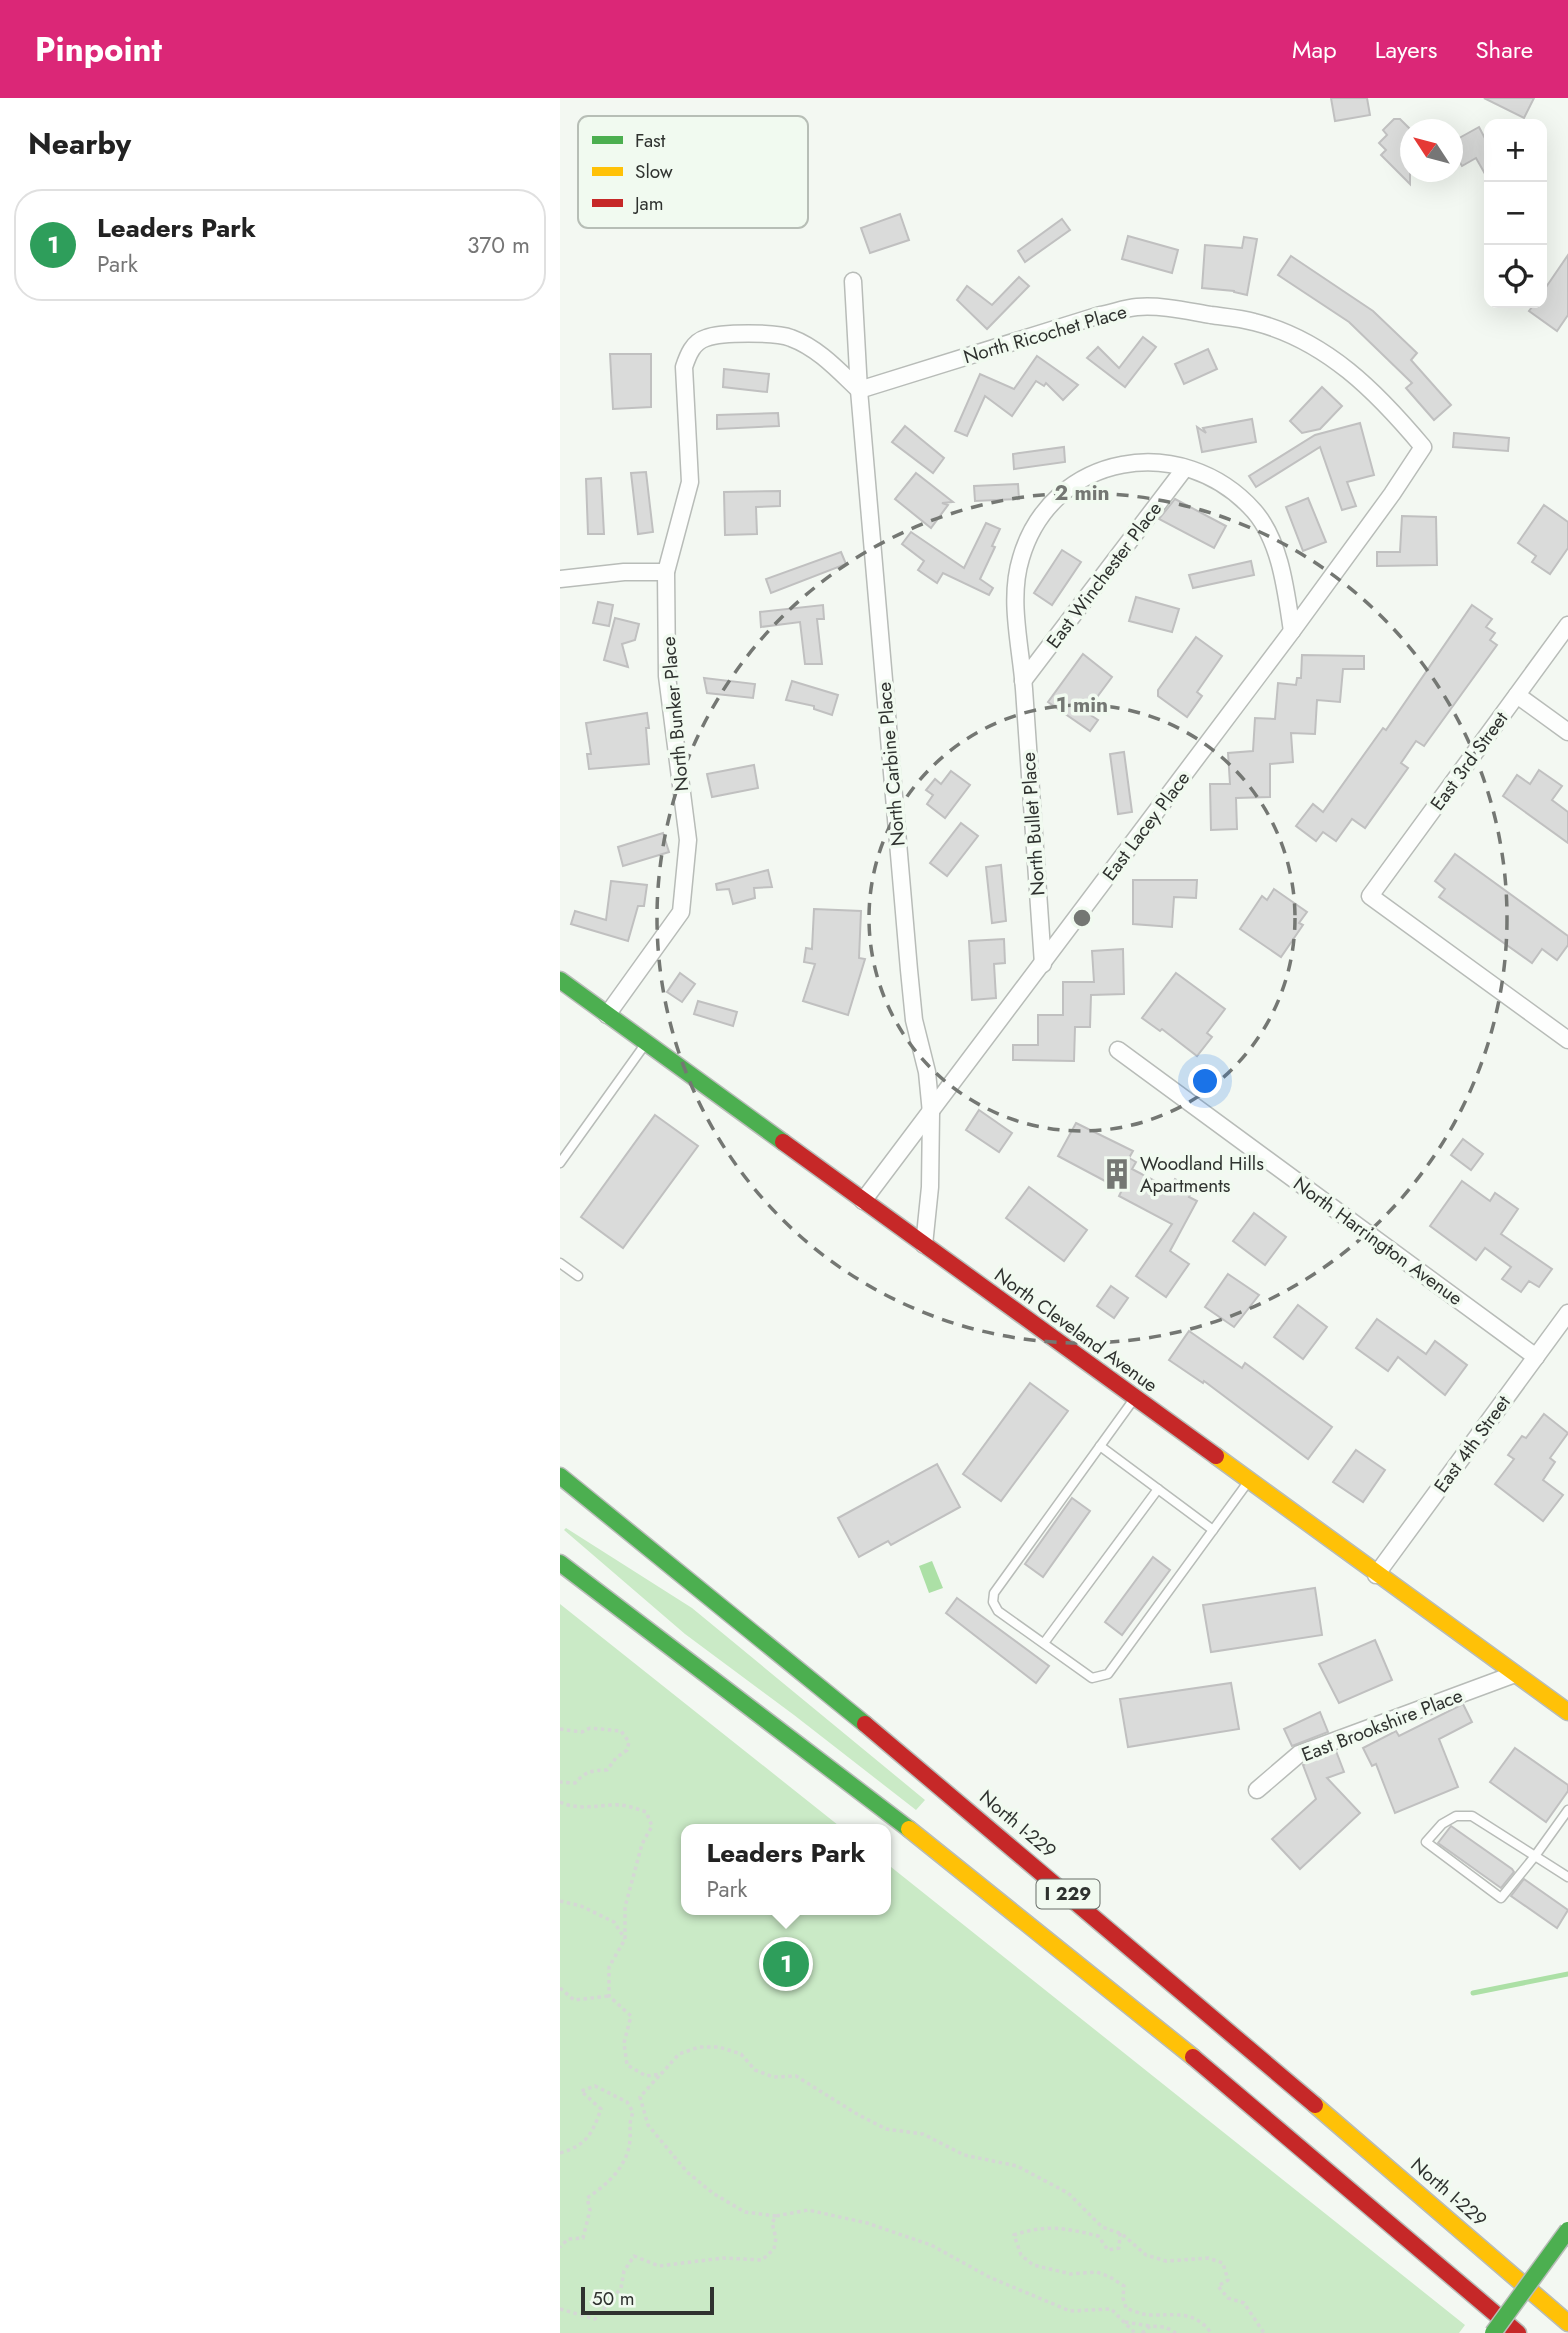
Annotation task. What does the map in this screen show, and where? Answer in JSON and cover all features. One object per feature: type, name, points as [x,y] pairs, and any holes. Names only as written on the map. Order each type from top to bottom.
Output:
[{"type":"main road","name":"North Cleveland Avenue","points":[[560,980],[1568,1712]]},
{"type":"main road","name":"North I-229","points":[[560,1476],[953,1796],[1568,2323]]},
{"type":"main road","name":"I 229","points":[[560,1563],[774,1723],[993,1894],[1244,2099],[1518,2333]]},
{"type":"main road","points":[[1493,2333],[1568,2230]]},
{"type":"street","name":"North Carbine Place","points":[[853,281],[859,390],[910,982],[914,1020],[927,1072],[931,1113],[930,1186],[924,1245]]},
{"type":"street","name":"North Ricochet Place","points":[[859,390],[1100,315],[1135,307],[1162,307],[1253,321],[1286,332],[1322,351],[1346,367],[1394,413],[1423,447]]},
{"type":"street","name":"North Bunker Place","points":[[607,1014],[681,912],[688,840],[667,676],[666,572],[690,482],[684,367],[690,350],[705,338],[741,334],[781,335],[816,351],[859,390]]},
{"type":"street","name":"East Lacey Place","points":[[863,1201],[1293,631],[1423,447]]},
{"type":"street","name":"North Bullet Place","points":[[1043,964],[1016,610],[1016,581],[1021,558],[1041,515],[1079,480],[1115,465],[1160,462],[1185,468],[1222,485],[1241,499],[1265,526],[1286,591],[1293,631]]},
{"type":"street","name":"East Winchester Place","points":[[1023,681],[1185,468]]},
{"type":"street","points":[[560,579],[624,572],[666,572]]},
{"type":"street","name":"East 3rd Street","points":[[1568,625],[1370,896],[1568,1040]]},
{"type":"street","points":[[1517,695],[1568,732]]},
{"type":"street","name":"North Harrington Avenue","points":[[1118,1050],[1536,1357]]},
{"type":"street","name":"East 4th Street","points":[[1376,1575],[1568,1313]]},
{"type":"street","name":"East Brookshire Place","points":[[1257,1790],[1299,1754],[1515,1674]]},
{"type":"lane","points":[[560,1163],[646,1043]]},
{"type":"lane","points":[[560,1263],[578,1276]]},
{"type":"lane","points":[[1134,1399],[994,1593],[993,1602],[998,1611],[1092,1678],[1108,1674],[1248,1482]]},
{"type":"lane","points":[[1100,1446],[1213,1530]]},
{"type":"lane","points":[[1044,1643],[1157,1489]]},
{"type":"lane","points":[[1568,1810],[1535,1856],[1501,1898],[1426,1842],[1442,1824],[1456,1816],[1472,1816],[1535,1856],[1568,1877]]},
{"type":"path","points":[[560,1729],[582,1732],[590,1728],[621,1731],[629,1742],[627,1750],[607,1770],[592,1770],[582,1775],[575,1783],[560,1782]]},
{"type":"path","points":[[560,1802],[594,1808],[614,1804],[646,1812],[652,1826],[642,1844],[625,1907],[625,1940],[609,1967],[609,1996],[631,2016],[624,2043],[627,2065],[646,2076],[661,2074]]},
{"type":"path","points":[[560,1901],[581,1906],[614,1922],[625,1940]]},
{"type":"path","points":[[560,1988],[574,2000],[609,1996]]},
{"type":"path","points":[[1135,2333],[1111,2309],[1070,2311],[989,2277],[932,2245],[867,2223],[808,2210],[776,2216],[745,2212],[714,2194],[687,2172],[648,2125],[640,2097],[679,2054],[699,2047],[719,2048],[741,2054],[755,2070],[773,2077],[796,2076],[858,2115],[886,2129],[923,2134],[964,2155],[1017,2166],[1068,2193],[1102,2227],[1120,2233],[1146,2255],[1166,2261],[1208,2258],[1223,2263],[1228,2280],[1218,2286],[1228,2298],[1244,2303],[1264,2333]]},
{"type":"path","points":[[560,2153],[573,2149],[592,2134],[601,2109],[581,2091],[595,2086],[627,2102],[633,2112],[628,2127],[630,2140],[622,2165],[601,2188],[587,2198],[590,2210],[583,2238],[568,2239],[560,2247]]},
{"type":"path","points":[[560,2308],[595,2319],[621,2288],[624,2272],[634,2256],[659,2266],[723,2258],[762,2260],[774,2249],[776,2238],[772,2223],[776,2216]]},
{"type":"path","points":[[1120,2233],[1119,2248],[1108,2250],[1098,2236],[1050,2226],[1014,2235],[1021,2255],[1033,2265],[1072,2274],[1097,2272],[1124,2287],[1126,2308],[1146,2315],[1185,2314],[1198,2319],[1211,2333]]},
{"type":"path","points":[[1124,2322],[1165,2327],[1176,2333]]},
{"type":"path","points":[[1142,2333],[1150,2326]]},
{"type":"shaded area","points":[[566,1528],[692,1608],[925,1800],[916,1810],[685,1634],[564,1530]]},
{"type":"shaded area","points":[[932,1561],[943,1588],[929,1593],[919,1566]]},
{"type":"shaded area","points":[[560,1604],[837,1824],[681,1824],[681,1915],[891,1915],[891,1867],[1465,2325],[1459,2333],[560,2333]]},
{"type":"building","points":[[1331,98],[1367,98],[1370,115],[1335,121]]},
{"type":"building","points":[[1484,98],[1534,98],[1524,118]]},
{"type":"building","points":[[1394,119],[1400,119],[1400,174],[1381,155],[1386,150],[1379,143],[1387,135],[1383,130]]},
{"type":"building","points":[[1479,127],[1484,136],[1484,172],[1476,158],[1463,165],[1463,136]]},
{"type":"building","points":[[900,214],[909,240],[870,253],[861,228]]},
{"type":"building","points":[[1062,219],[1070,230],[1025,262],[1018,251]]},
{"type":"building","points":[[1128,236],[1178,250],[1172,273],[1122,259]]},
{"type":"building","points":[[1244,237],[1257,239],[1247,295],[1202,288],[1205,245],[1242,248]]},
{"type":"building","points":[[1568,255],[1568,315],[1557,331],[1529,311],[1531,308],[1547,308],[1547,286]]},
{"type":"building","points":[[1291,256],[1373,311],[1417,353],[1411,360],[1451,405],[1434,420],[1406,388],[1412,383],[1349,322],[1278,275]]},
{"type":"building","points":[[1019,277],[1029,286],[987,329],[957,300],[967,286],[992,305]]},
{"type":"building","points":[[1143,337],[1156,347],[1125,387],[1087,358],[1098,347],[1119,368]]},
{"type":"building","points":[[1208,349],[1217,369],[1184,384],[1175,364]]},
{"type":"building","points":[[610,354],[651,354],[651,407],[613,409]]},
{"type":"building","points":[[1037,356],[1078,385],[1063,400],[1046,383],[1044,386],[1036,381],[1012,416],[985,396],[967,436],[955,431],[980,374],[1014,389]]},
{"type":"building","points":[[724,369],[769,374],[767,392],[723,387]]},
{"type":"building","points":[[1322,387],[1342,406],[1320,429],[1302,433],[1290,421]]},
{"type":"building","points":[[778,413],[779,426],[717,429],[717,415]]},
{"type":"building","points":[[1252,419],[1256,442],[1202,452],[1197,427],[1206,433],[1203,428]]},
{"type":"building","points":[[1360,423],[1374,475],[1347,482],[1356,506],[1342,510],[1320,447],[1256,487],[1249,476],[1315,435]]},
{"type":"building","points":[[905,426],[944,458],[933,473],[892,442]]},
{"type":"building","points":[[1454,433],[1509,438],[1508,451],[1453,447]]},
{"type":"building","points":[[1064,447],[1065,462],[1014,469],[1013,454]]},
{"type":"building","points":[[646,472],[653,532],[638,534],[631,473]]},
{"type":"building","points":[[916,473],[953,502],[942,503],[948,505],[931,528],[895,499]]},
{"type":"building","points":[[601,478],[604,534],[588,534],[586,479]]},
{"type":"building","points":[[1018,484],[1019,499],[975,501],[974,486]]},
{"type":"building","points":[[780,491],[780,506],[756,507],[757,534],[725,535],[724,492]]},
{"type":"building","points":[[1308,498],[1326,542],[1303,551],[1286,507]]},
{"type":"building","points":[[1175,499],[1226,526],[1214,548],[1159,519]]},
{"type":"building","points":[[1544,505],[1568,522],[1568,548],[1550,574],[1532,562],[1536,556],[1518,543]]},
{"type":"building","points":[[1402,516],[1436,517],[1437,565],[1377,566],[1377,552],[1400,552]]},
{"type":"building","points":[[986,523],[1000,529],[980,579],[993,588],[989,595],[943,573],[937,583],[918,570],[924,561],[902,544],[911,532],[964,568]]},
{"type":"building","points":[[1062,550],[1081,562],[1052,605],[1034,593]]},
{"type":"building","points":[[841,552],[846,564],[771,593],[766,579]]},
{"type":"building","points":[[1251,561],[1254,575],[1193,588],[1189,575]]},
{"type":"building","points":[[1136,597],[1179,609],[1172,632],[1129,621]]},
{"type":"building","points":[[598,602],[613,605],[609,626],[593,623]]},
{"type":"building","points":[[823,605],[824,619],[817,619],[822,664],[805,664],[800,622],[761,627],[760,612]]},
{"type":"building","points":[[1472,605],[1492,619],[1486,627],[1495,633],[1490,640],[1497,645],[1424,746],[1416,741],[1401,763],[1408,768],[1365,828],[1352,819],[1336,841],[1323,832],[1316,841],[1296,826],[1313,804],[1323,812],[1383,728],[1386,730]]},
{"type":"building","points":[[615,618],[639,624],[635,640],[622,644],[628,667],[604,660]]},
{"type":"building","points":[[1196,637],[1222,656],[1197,692],[1202,696],[1187,717],[1158,696],[1158,690]]},
{"type":"building","points":[[1083,654],[1112,677],[1086,712],[1098,720],[1090,731],[1048,702]]},
{"type":"building","points":[[1302,655],[1364,656],[1364,669],[1343,669],[1340,702],[1317,700],[1315,734],[1291,733],[1293,762],[1270,764],[1270,797],[1236,798],[1237,829],[1211,830],[1210,784],[1230,784],[1228,753],[1253,751],[1255,718],[1275,719],[1278,683],[1296,685],[1297,678],[1301,678]]},
{"type":"building","points":[[704,678],[755,684],[753,698],[707,693]]},
{"type":"building","points":[[792,681],[838,695],[832,715],[814,709],[814,706],[786,700]]},
{"type":"building","points":[[647,713],[649,764],[589,769],[587,754],[591,754],[586,723]]},
{"type":"building","points":[[1124,752],[1132,812],[1118,814],[1110,754]]},
{"type":"building","points":[[754,765],[758,788],[712,797],[707,774]]},
{"type":"building","points":[[1539,770],[1562,786],[1552,800],[1568,812],[1568,843],[1503,796],[1517,775],[1530,784]]},
{"type":"building","points":[[951,771],[970,785],[945,818],[927,804],[933,795],[926,790],[935,779],[941,784]]},
{"type":"building","points":[[961,823],[978,836],[947,876],[930,863]]},
{"type":"building","points":[[663,833],[669,852],[623,866],[618,847]]},
{"type":"building","points":[[1455,854],[1568,936],[1568,945],[1557,960],[1542,949],[1532,963],[1439,897],[1445,889],[1435,881]]},
{"type":"building","points":[[1001,865],[1006,921],[992,923],[986,867]]},
{"type":"building","points":[[768,870],[772,887],[754,888],[755,898],[733,904],[729,889],[717,890],[716,884]]},
{"type":"building","points":[[1133,880],[1197,880],[1196,898],[1174,897],[1172,927],[1133,924]]},
{"type":"building","points":[[611,881],[647,885],[644,906],[638,906],[628,941],[571,924],[575,911],[606,920]]},
{"type":"building","points":[[1274,889],[1307,912],[1299,923],[1303,925],[1281,957],[1240,929],[1262,896],[1267,900]]},
{"type":"building","points":[[814,909],[861,911],[859,958],[865,959],[848,1015],[803,1001],[815,964],[804,962],[806,948],[812,949]]},
{"type":"building","points":[[1004,939],[1005,963],[994,964],[996,998],[972,1000],[969,941]]},
{"type":"building","points":[[1123,949],[1124,994],[1091,995],[1090,1027],[1075,1027],[1074,1061],[1013,1060],[1013,1045],[1038,1045],[1038,1015],[1063,1015],[1063,982],[1094,982],[1092,951]]},
{"type":"building","points":[[680,973],[695,984],[682,1002],[667,992]]},
{"type":"building","points":[[1176,973],[1225,1009],[1207,1033],[1212,1037],[1197,1056],[1162,1029],[1160,1031],[1142,1018]]},
{"type":"building","points":[[698,1001],[737,1012],[733,1026],[694,1014]]},
{"type":"building","points":[[979,1110],[1012,1133],[999,1152],[966,1130]]},
{"type":"building","points":[[655,1115],[698,1146],[623,1248],[581,1217]]},
{"type":"building","name":"Woodland Hills Apartments","points":[[1076,1123],[1133,1151],[1129,1158],[1136,1162],[1132,1169],[1170,1189],[1175,1179],[1194,1189],[1189,1197],[1197,1201],[1170,1251],[1189,1264],[1166,1297],[1136,1276],[1172,1224],[1119,1196],[1122,1190],[1058,1156]]},
{"type":"building","points":[[1463,1139],[1483,1154],[1471,1170],[1451,1155]]},
{"type":"building","points":[[1462,1181],[1490,1201],[1495,1193],[1518,1209],[1501,1234],[1552,1269],[1539,1287],[1529,1281],[1521,1292],[1502,1279],[1511,1267],[1485,1248],[1476,1260],[1430,1226]]},
{"type":"building","points":[[1029,1187],[1087,1230],[1064,1261],[1006,1218]]},
{"type":"building","points":[[1254,1213],[1286,1237],[1265,1265],[1233,1241]]},
{"type":"building","points":[[1228,1274],[1259,1295],[1234,1327],[1205,1307]]},
{"type":"building","points":[[1111,1286],[1128,1298],[1114,1318],[1097,1306]]},
{"type":"building","points":[[1298,1305],[1327,1327],[1303,1359],[1274,1337]]},
{"type":"building","points":[[1377,1319],[1426,1354],[1435,1341],[1467,1365],[1445,1395],[1398,1357],[1388,1371],[1356,1348]]},
{"type":"building","points":[[1189,1331],[1242,1368],[1245,1363],[1332,1427],[1308,1459],[1204,1381],[1203,1383],[1169,1360]]},
{"type":"building","points":[[1030,1383],[1068,1411],[1001,1501],[963,1474]]},
{"type":"building","points":[[1544,1414],[1568,1433],[1550,1458],[1555,1462],[1543,1480],[1563,1495],[1543,1521],[1495,1484],[1514,1459],[1508,1455],[1522,1436],[1526,1438]]},
{"type":"building","points":[[1356,1450],[1385,1470],[1363,1502],[1333,1482]]},
{"type":"building","points":[[937,1464],[960,1507],[891,1545],[888,1541],[859,1557],[838,1518]]},
{"type":"building","points":[[1072,1498],[1090,1511],[1043,1577],[1025,1564]]},
{"type":"building","points":[[1153,1557],[1170,1570],[1122,1635],[1105,1622]]},
{"type":"building","points":[[1315,1588],[1322,1635],[1211,1652],[1203,1605]]},
{"type":"building","points":[[957,1598],[1049,1666],[1036,1683],[946,1613]]},
{"type":"building","points":[[1375,1640],[1392,1680],[1339,1703],[1319,1664]]},
{"type":"building","points":[[1231,1683],[1239,1729],[1128,1747],[1120,1699]]},
{"type":"building","points":[[1463,1704],[1472,1722],[1439,1739],[1458,1787],[1395,1813],[1376,1764],[1372,1766],[1363,1748],[1396,1731],[1399,1736]]},
{"type":"building","points":[[1320,1712],[1328,1732],[1292,1746],[1284,1729]]},
{"type":"building","points":[[1515,1748],[1568,1785],[1568,1791],[1546,1822],[1490,1782]]},
{"type":"building","points":[[1336,1751],[1344,1772],[1327,1778],[1360,1813],[1300,1869],[1272,1839],[1316,1799],[1303,1765]]},
{"type":"building","points":[[1451,1826],[1512,1869],[1514,1872],[1501,1888],[1438,1843]]},
{"type":"building","points":[[1524,1879],[1568,1910],[1557,1928],[1511,1896]]},
{"type":"waterway","points":[[1473,1993],[1568,1974]]},
{"type":"traffic: fast","points":[[560,980],[783,1142]]},
{"type":"traffic: fast","points":[[560,1476],[865,1724]]},
{"type":"traffic: fast","points":[[560,1563],[909,1829]]},
{"type":"traffic: fast","points":[[1493,2333],[1568,2230]]},
{"type":"traffic: slow","points":[[1216,1456],[1568,1712]]},
{"type":"traffic: slow","points":[[909,1829],[1193,2057]]},
{"type":"traffic: slow","points":[[1315,2105],[1568,2323]]},
{"type":"traffic: jam","points":[[783,1142],[1216,1456]]},
{"type":"traffic: jam","points":[[865,1724],[1315,2105]]},
{"type":"traffic: jam","points":[[1193,2057],[1518,2333]]},
{"type":"place","name":"Woodland Hills Apartments","points":[[1117,1174]]},
{"type":"place","name":"Leaders Park","points":[[786,1964]]}]
